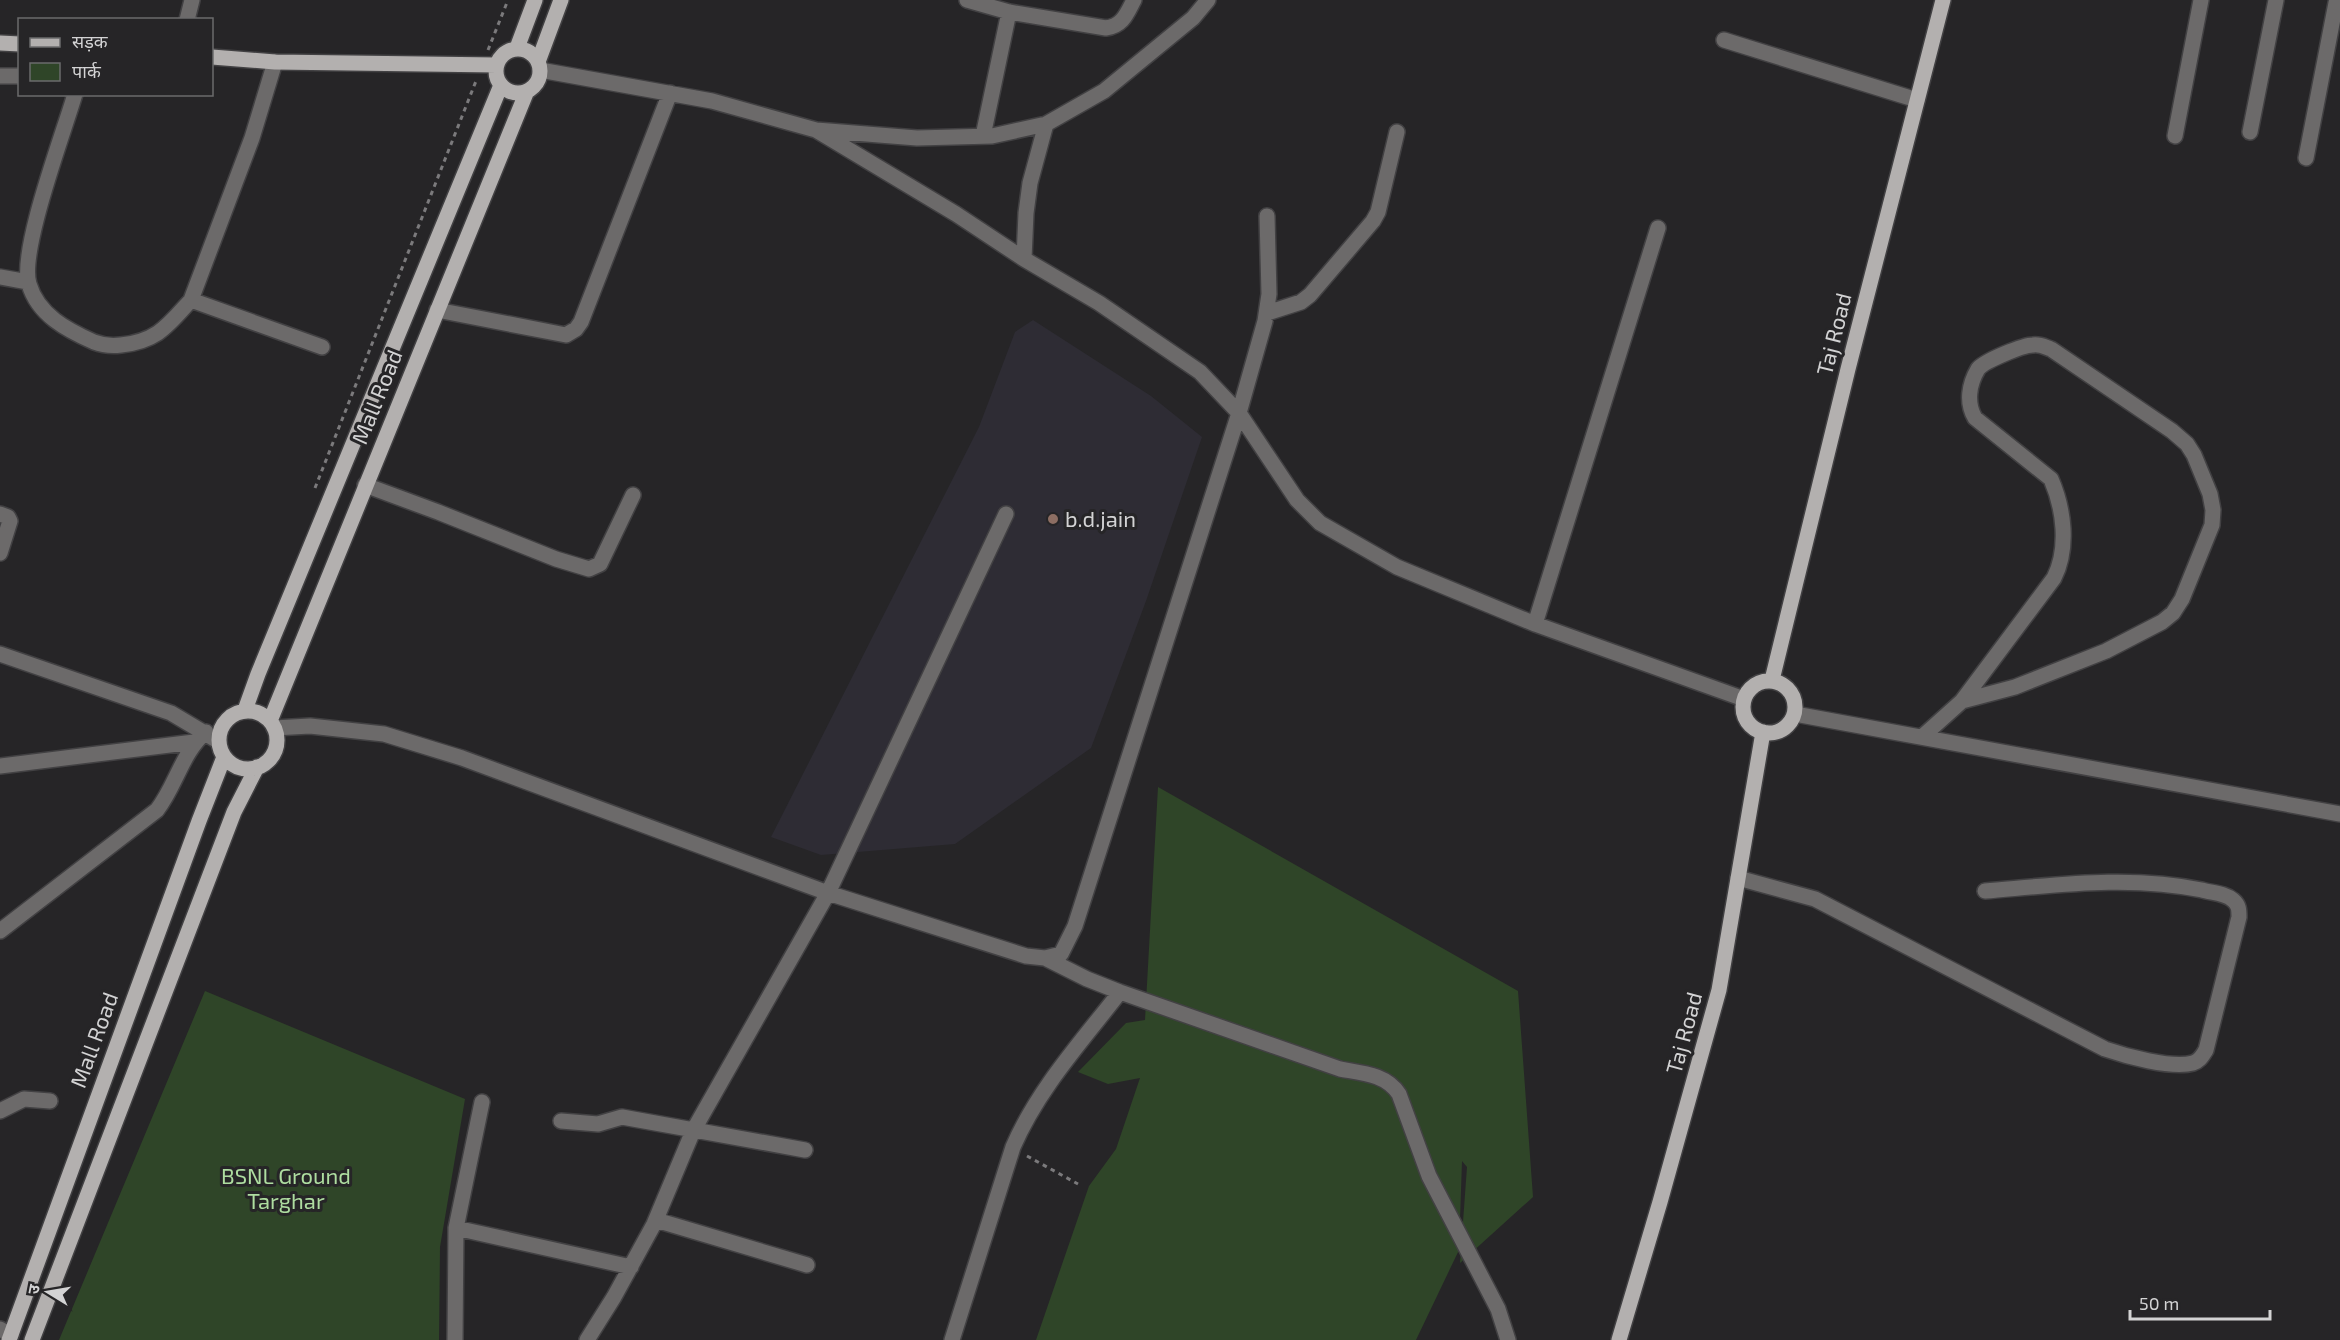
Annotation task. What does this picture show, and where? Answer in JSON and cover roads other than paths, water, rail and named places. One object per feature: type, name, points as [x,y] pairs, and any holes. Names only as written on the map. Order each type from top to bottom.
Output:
[{"type":"main road","points":[[517,48],[535,0]]},
{"type":"main road","points":[[489,65],[496,72],[501,85],[513,92],[527,91],[534,86],[561,0]]},
{"type":"main road","name":"Taj Road","points":[[1772,680],[1848,369],[1944,0]]},
{"type":"main road","points":[[0,43],[18,44]]},
{"type":"main road","points":[[213,57],[275,62],[489,65],[506,52],[517,48],[528,52],[539,66]]},
{"type":"main road","name":"Mall Road","points":[[245,710],[501,85]]},
{"type":"main road","name":"Mall Road","points":[[272,724],[364,485],[527,91]]},
{"type":"main road","points":[[1772,680],[1780,682],[1791,692],[1795,714],[1786,728],[1763,732],[1749,723],[1744,716],[1744,699],[1747,692],[1758,682],[1772,680]]},
{"type":"main road","points":[[32,1340],[234,812],[257,767],[272,756],[276,747],[272,724],[259,712],[245,710],[236,712],[212,736],[224,757],[238,767],[257,767]]},
{"type":"main road","name":"Taj Road","points":[[1619,1340],[1719,990],[1763,732]]},
{"type":"main road","name":"Mall Road","points":[[6,1335],[224,757]]},
{"type":"street","points":[[188,18],[192,0]]},
{"type":"street","points":[[967,0],[1009,12],[1106,28],[1124,20],[1134,0]]},
{"type":"street","points":[[539,66],[712,101],[816,130],[917,138],[992,136],[1047,124],[1104,91],[1194,18],[1208,0]]},
{"type":"street","points":[[2175,136],[2201,0]]},
{"type":"street","points":[[2250,132],[2276,0]]},
{"type":"street","points":[[2306,158],[2332,2]]},
{"type":"street","points":[[983,136],[1009,12]]},
{"type":"street","points":[[1724,40],[1917,100]]},
{"type":"street","points":[[74,96],[36,218],[27,266],[28,282],[34,297],[50,318],[72,332],[99,344],[141,343],[165,329],[191,300],[252,138],[275,62]]},
{"type":"street","points":[[0,76],[18,76]]},
{"type":"street","points":[[437,310],[566,335],[576,329],[581,322],[670,93]]},
{"type":"street","points":[[1024,259],[1030,183],[1047,124]]},
{"type":"street","points":[[816,130],[1099,303],[1200,372],[1239,413],[1297,500],[1320,523],[1397,567],[1534,624],[1744,699]]},
{"type":"street","points":[[1267,313],[1301,302],[1310,295],[1373,222],[1378,212],[1397,132]]},
{"type":"street","points":[[272,724],[384,734],[462,758],[828,893],[1026,956],[1045,958],[1056,956],[1063,952],[1075,926],[1239,413],[1267,313],[1269,294],[1267,216]]},
{"type":"street","points":[[1534,624],[1658,228]]},
{"type":"street","points":[[0,277],[28,282]]},
{"type":"street","points":[[191,300],[322,347]]},
{"type":"street","points":[[1923,736],[1962,701],[2054,578],[2060,565],[2064,539],[2056,491],[2050,479],[1975,418],[1970,409],[1968,397],[1978,370],[1984,363],[2030,345],[2041,345],[2172,431],[2187,444],[2210,494],[2213,510],[2212,525],[2182,599],[2173,613],[2162,622],[2113,648],[2029,681],[1962,701]]},
{"type":"street","points":[[364,485],[556,559],[589,569],[600,564],[633,495]]},
{"type":"street","points":[[0,514],[8,517],[10,521],[0,553]]},
{"type":"street","points":[[587,1340],[656,1220],[693,1131],[828,893],[1006,514]]},
{"type":"street","points":[[0,654],[171,713],[212,736]]},
{"type":"street","points":[[1795,714],[2340,814]]},
{"type":"street","points":[[0,766],[194,742],[212,736]]},
{"type":"street","points":[[0,931],[157,810],[166,799],[194,742]]},
{"type":"street","points":[[1738,878],[1815,899],[2105,1049],[2135,1059],[2178,1064],[2192,1063],[2200,1059],[2206,1050],[2239,917],[2239,908],[2233,900],[2222,895],[2180,886],[2132,882],[2082,882],[1984,891]]},
{"type":"street","points":[[1045,958],[1120,992],[1340,1069],[1386,1080],[1399,1094],[1429,1176],[1498,1309],[1508,1340]]},
{"type":"street","points":[[952,1340],[1012,1147],[1023,1123],[1041,1094],[1120,992]]},
{"type":"street","points":[[0,1111],[24,1099],[50,1101]]},
{"type":"street","points":[[455,1340],[456,1228],[482,1102]]},
{"type":"street","points":[[561,1121],[598,1124],[622,1117],[805,1150]]},
{"type":"street","points":[[656,1220],[807,1265]]},
{"type":"street","points":[[456,1228],[631,1267]]},
{"type":"place","name":"b.d.jain","points":[[1053,519]]},
{"type":"park label","name":"BSNL Ground Targhar","points":[[286,1188]]}]
